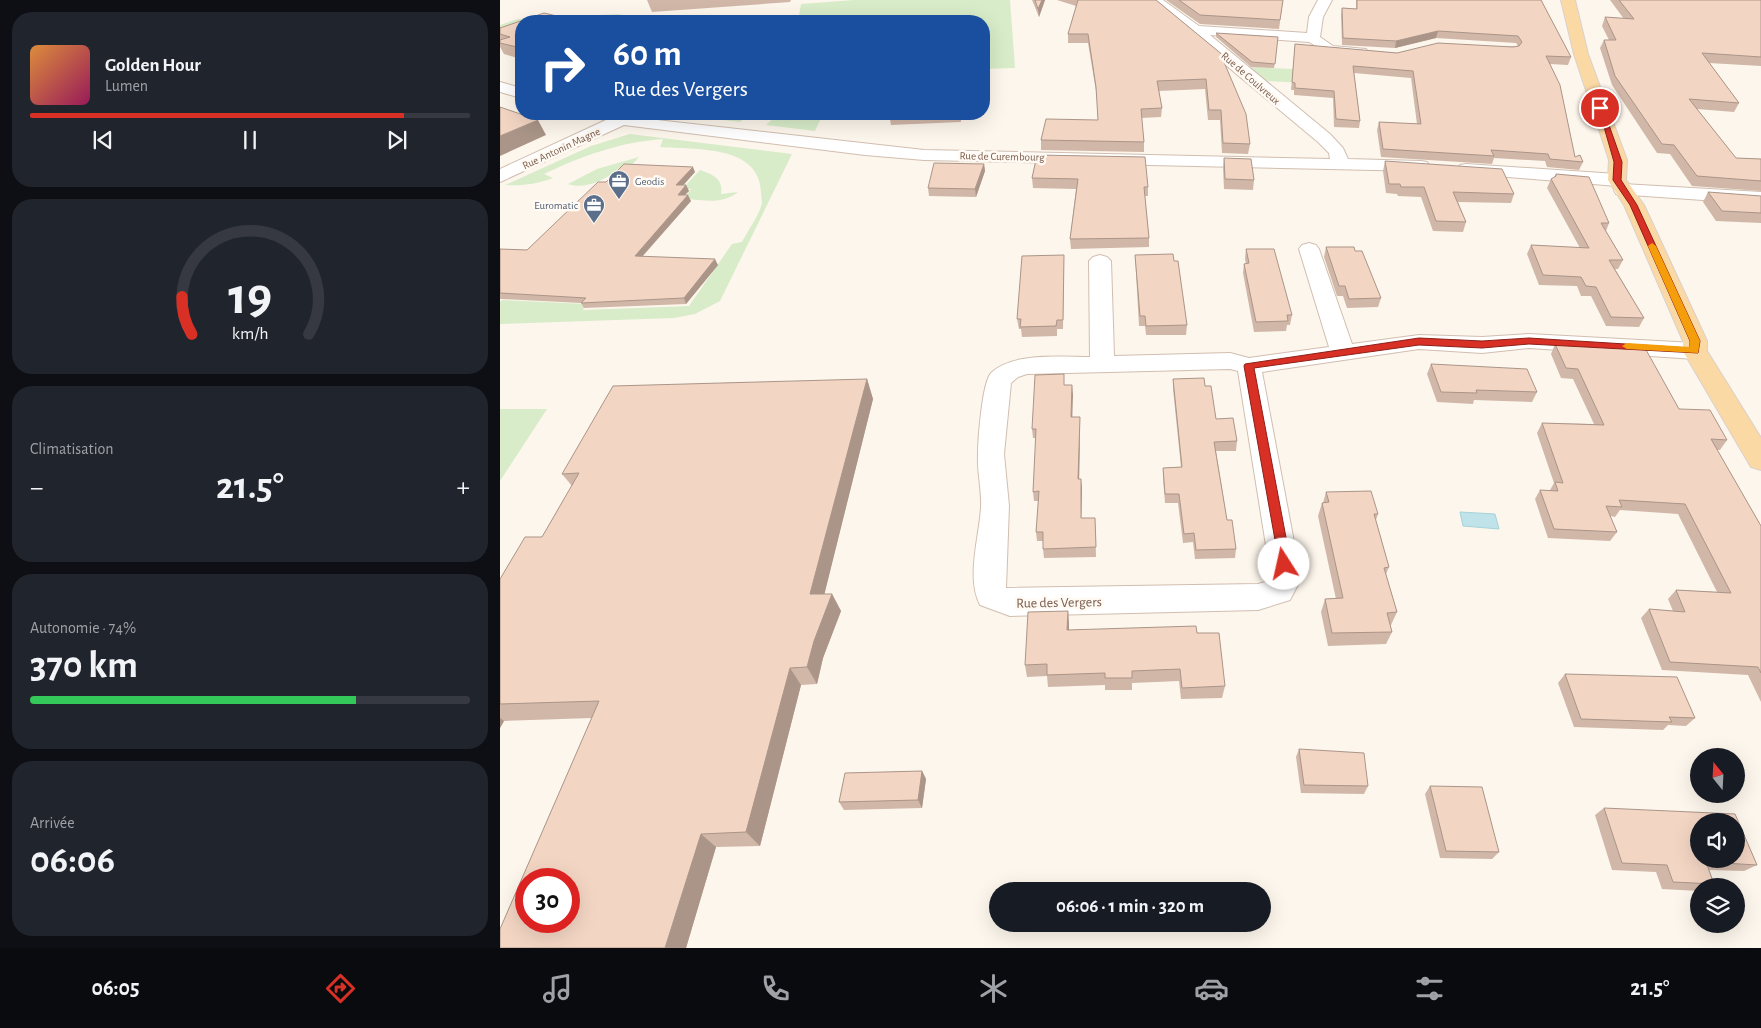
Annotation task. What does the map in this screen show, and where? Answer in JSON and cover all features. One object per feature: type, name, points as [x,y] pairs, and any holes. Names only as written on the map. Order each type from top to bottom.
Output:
[{"type":"main road","points":[[1568,0],[1581,54],[1618,160],[1620,185],[1634,205],[1695,341],[1695,351],[1761,460]]},
{"type":"street","name":"Rue de Coulvreux","points":[[1155,0],[1195,30],[1324,138],[1337,152],[1340,162]]},
{"type":"street","points":[[1313,38],[1316,17],[1325,0]]},
{"type":"street","points":[[1195,30],[1313,38],[1329,50],[1376,53]]},
{"type":"street","points":[[500,87],[515,91]]},
{"type":"street","name":"Rue Antonin Magne","points":[[500,176],[620,120]]},
{"type":"street","name":"Rue de Curembourg","points":[[626,120],[865,150],[924,155],[1340,162],[1439,167],[1761,198]]},
{"type":"street","points":[[1309,248],[1343,353]]},
{"type":"street","points":[[1100,261],[1102,364]]},
{"type":"street","name":"Rue des Vergers","points":[[1249,366],[1286,579],[1279,591],[1258,598],[1010,603],[991,596],[990,573],[995,506],[991,454],[999,380],[1009,371],[1027,366],[1230,361],[1249,366],[1419,342],[1482,344],[1529,341],[1695,351]]},
{"type":"green space","points":[[854,0],[1010,0],[1015,68],[990,69],[990,15],[799,15],[801,4]]},
{"type":"green space","points":[[515,20],[515,24],[500,31],[500,25]]},
{"type":"green space","points":[[1250,67],[1316,70],[1330,84],[1267,81]]},
{"type":"green space","points":[[723,120],[742,120],[740,122]]},
{"type":"green space","points":[[771,120],[820,120],[815,131],[766,125]]},
{"type":"green space","points":[[630,134],[792,154],[720,301],[695,314],[674,318],[500,324],[500,302],[502,300],[586,304],[583,310],[689,306],[732,244],[742,242],[761,208],[758,176],[749,165],[737,157],[723,153],[660,147],[663,139],[632,143],[573,161],[544,174],[553,178],[547,180],[530,184],[505,185],[591,146]]},
{"type":"green space","points":[[639,157],[629,168],[619,168],[595,183],[581,186],[568,184],[597,169]]},
{"type":"green space","points":[[700,170],[713,175],[719,181],[721,184],[721,194],[738,192],[725,199],[711,201],[684,199],[691,189],[682,189]]},
{"type":"green space","points":[[500,409],[547,409],[500,481]]},
{"type":"water","points":[[1460,512],[1495,514],[1499,529],[1463,526]]},
{"type":"building","points":[[1035,0],[1042,0],[1038,9]]},
{"type":"building","points":[[1078,0],[1156,0],[1224,56],[1221,55],[1246,114],[1250,144],[1223,143],[1221,110],[1209,110],[1206,79],[1157,81],[1162,108],[1141,109],[1144,142],[1041,140],[1046,119],[1098,120],[1096,87],[1088,34],[1068,34]]},
{"type":"building","points":[[1179,0],[1283,0],[1280,20],[1200,15]]},
{"type":"building","points":[[1357,0],[1541,0],[1571,57],[1546,56],[1560,85],[1575,157],[1580,155],[1583,162],[1550,159],[1548,154],[1491,150],[1494,156],[1383,149],[1379,122],[1421,124],[1413,71],[1353,66],[1360,121],[1336,119],[1334,91],[1295,88],[1295,83],[1292,82],[1295,44],[1397,53],[1438,43],[1513,47],[1519,46],[1522,42],[1518,36],[1438,31],[1396,41],[1343,38],[1342,8],[1357,9]]},
{"type":"building","points":[[1619,0],[1761,0],[1761,57],[1702,53],[1739,103],[1689,99],[1736,158],[1761,159],[1761,181],[1697,176],[1674,145],[1662,144],[1615,76],[1604,40],[1616,40],[1605,17],[1634,19]]},
{"type":"building","points":[[515,23],[515,47],[500,43],[500,40],[510,37],[500,34],[500,28]]},
{"type":"building","points":[[1216,33],[1278,37],[1275,64],[1252,62]]},
{"type":"building","points":[[500,107],[515,112],[515,120],[538,120],[500,136]]},
{"type":"building","points":[[1037,155],[1145,157],[1148,187],[1144,187],[1149,238],[1070,239],[1078,179],[1032,178]]},
{"type":"building","points":[[1224,158],[1251,159],[1254,180],[1225,179]]},
{"type":"building","points":[[1385,161],[1502,169],[1514,194],[1453,192],[1466,222],[1436,221],[1424,187],[1401,187],[1400,184],[1389,184]]},
{"type":"building","points":[[934,163],[984,164],[975,189],[928,188]]},
{"type":"building","points":[[624,164],[693,167],[676,185],[686,185],[678,195],[688,195],[635,256],[715,259],[684,298],[581,303],[586,298],[500,293],[500,249],[527,250],[598,182],[606,182]]},
{"type":"building","points":[[1556,174],[1589,177],[1609,223],[1601,223],[1623,260],[1609,260],[1644,318],[1611,317],[1596,287],[1586,286],[1581,277],[1543,275],[1531,245],[1589,248],[1551,179]]},
{"type":"building","points":[[1708,192],[1761,196],[1761,213],[1722,211]]},
{"type":"building","points":[[1326,247],[1354,247],[1355,251],[1362,251],[1381,298],[1349,299],[1345,286],[1339,286]]},
{"type":"building","points":[[1246,249],[1274,249],[1292,315],[1287,315],[1288,321],[1256,322],[1244,264],[1249,263]]},
{"type":"building","points":[[1173,254],[1174,261],[1178,261],[1187,325],[1146,326],[1145,316],[1140,316],[1135,255]]},
{"type":"building","points":[[1064,255],[1063,320],[1057,320],[1056,326],[1020,327],[1021,319],[1017,319],[1022,256]]},
{"type":"building","points":[[1555,344],[1645,348],[1679,409],[1710,410],[1727,440],[1711,439],[1761,526],[1761,673],[1758,667],[1670,662],[1649,609],[1685,612],[1676,590],[1731,593],[1685,504],[1619,500],[1622,507],[1606,506],[1617,532],[1554,529],[1540,490],[1558,491],[1555,482],[1563,483],[1542,423],[1604,425],[1578,369],[1566,368]]},
{"type":"building","points":[[1431,364],[1527,369],[1537,392],[1476,390],[1477,393],[1441,392]]},
{"type":"building","points":[[1064,374],[1064,385],[1072,385],[1071,417],[1080,417],[1078,479],[1081,479],[1081,518],[1095,518],[1096,547],[1043,549],[1043,532],[1036,532],[1039,491],[1033,492],[1036,429],[1032,429],[1035,375]]},
{"type":"building","points":[[1204,378],[1205,386],[1211,386],[1216,419],[1233,418],[1237,441],[1214,442],[1227,520],[1232,520],[1236,549],[1196,550],[1194,533],[1184,534],[1179,494],[1165,494],[1163,468],[1182,467],[1173,379]]},
{"type":"building","points":[[867,379],[810,594],[832,594],[814,641],[807,667],[790,668],[746,832],[701,834],[665,948],[500,948],[500,929],[515,894],[515,933],[580,933],[580,868],[526,868],[599,701],[500,704],[500,579],[525,537],[542,537],[579,473],[562,474],[613,386]]},
{"type":"building","points":[[1371,491],[1378,514],[1374,514],[1389,567],[1384,568],[1397,612],[1387,613],[1392,632],[1332,633],[1325,599],[1343,598],[1322,503],[1329,502],[1326,492]]},
{"type":"building","points":[[1068,611],[1067,630],[1196,626],[1197,633],[1219,633],[1225,686],[1182,688],[1180,669],[1132,671],[1132,678],[1105,678],[1105,673],[1047,675],[1047,664],[1025,665],[1028,612]]},
{"type":"building","points":[[1565,674],[1677,677],[1695,718],[1669,717],[1672,722],[1581,719]]},
{"type":"building","points":[[1299,749],[1364,753],[1368,786],[1304,785]]},
{"type":"building","points":[[922,771],[918,800],[839,802],[845,773]]},
{"type":"building","points":[[1430,786],[1482,787],[1499,852],[1446,851]]},
{"type":"building","points":[[1604,808],[1713,813],[1690,813],[1690,868],[1708,868],[1712,878],[1690,878],[1690,883],[1673,882],[1667,865],[1622,863]]},
{"type":"building","points":[[1745,837],[1757,865],[1745,864]]},
{"type":"slow traffic","points":[[1627,346],[1695,351],[1695,341],[1652,246]]},
{"type":"place","name":"Geodis","points":[[619,200]]},
{"type":"place","name":"Euromatic","points":[[594,224]]},
{"type":"route","points":[[1284,564],[1249,366],[1419,342],[1482,344],[1529,341],[1695,351],[1695,341],[1634,205],[1617,180],[1618,162],[1600,108]]}]
